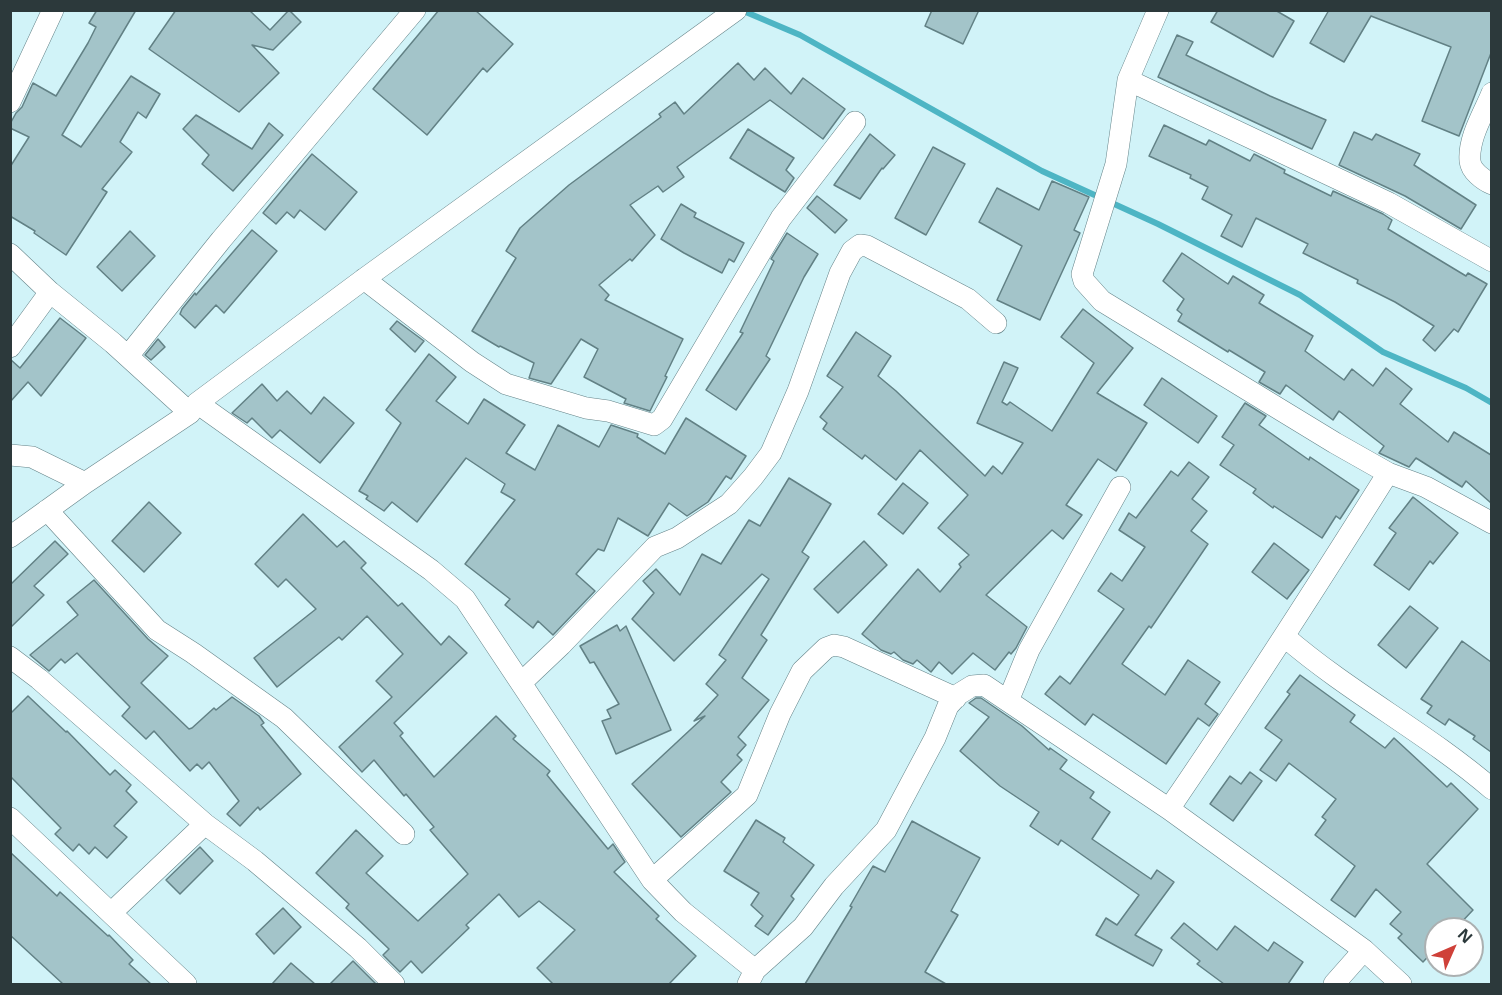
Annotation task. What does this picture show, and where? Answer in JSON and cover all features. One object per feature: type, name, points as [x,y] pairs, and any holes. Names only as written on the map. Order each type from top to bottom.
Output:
[{"type":"street","points":[[10,102],[53,10]]},
{"type":"street","points":[[128,356],[221,240],[415,10]]},
{"type":"street","points":[[10,537],[193,408],[364,279],[736,10]]},
{"type":"street","points":[[1158,10],[1128,80],[1116,164],[1082,274],[1084,281],[1102,302],[1335,443],[1389,473],[1426,487],[1491,523]]},
{"type":"street","points":[[1128,80],[1389,203],[1491,261]]},
{"type":"street","points":[[1491,93],[1472,142],[1470,162],[1477,175],[1491,184]]},
{"type":"street","points":[[364,279],[472,362],[506,384],[654,425],[662,419],[781,218],[855,122]]},
{"type":"street","points":[[522,682],[655,548],[677,538],[729,504],[753,477],[771,453],[798,391],[840,273],[852,251],[860,245],[867,246],[968,299],[996,323]]},
{"type":"street","points":[[10,254],[50,292],[193,408],[431,570],[465,599],[652,880],[752,977],[803,927],[834,886],[886,830],[935,738],[948,706],[972,686],[984,685],[1169,809],[1364,950],[1401,984]]},
{"type":"street","points":[[10,347],[50,292]]},
{"type":"street","points":[[10,455],[32,457],[85,483]]},
{"type":"street","points":[[1169,809],[1246,697],[1262,668],[1285,637],[1389,473]]},
{"type":"street","points":[[1008,701],[1029,650],[1120,487]]},
{"type":"street","points":[[47,510],[157,630],[284,718],[404,834]]},
{"type":"street","points":[[1285,637],[1314,662],[1466,767],[1491,789]]},
{"type":"street","points":[[652,880],[747,795],[780,714],[802,671],[826,648],[834,645],[844,646],[956,698]]},
{"type":"street","points":[[10,657],[39,679],[205,824],[264,868],[358,948],[394,984]]},
{"type":"street","points":[[10,818],[186,984]]},
{"type":"street","points":[[111,913],[205,824]]},
{"type":"street","points":[[1334,984],[1364,950]]},
{"type":"building","points":[[97,10],[136,10],[62,135],[81,147],[131,76],[160,94],[146,118],[138,112],[120,142],[132,152],[102,189],[107,192],[66,255],[34,233],[35,231],[10,216],[10,167],[29,137],[10,128],[10,124],[22,107],[33,83],[56,96],[96,27],[89,23]]},
{"type":"building","points":[[176,10],[249,10],[270,30],[289,10],[301,22],[273,50],[252,45],[279,73],[239,112],[149,49]]},
{"type":"building","points":[[439,10],[475,10],[513,44],[487,72],[483,68],[427,135],[373,89]]},
{"type":"building","points":[[932,10],[979,10],[963,44],[925,26]]},
{"type":"building","points":[[1218,10],[1275,10],[1294,21],[1273,57],[1211,22]]},
{"type":"building","points":[[1329,10],[1491,10],[1491,53],[1459,136],[1422,121],[1451,47],[1371,16],[1344,62],[1310,43]]},
{"type":"building","points":[[1177,35],[1193,42],[1186,55],[1270,96],[1326,120],[1312,149],[1158,77]]},
{"type":"building","points":[[738,63],[754,80],[765,68],[791,94],[803,78],[845,109],[823,139],[770,100],[677,167],[684,177],[663,192],[658,186],[630,205],[655,235],[632,261],[630,259],[599,285],[609,295],[605,300],[683,339],[650,411],[624,403],[626,399],[584,377],[598,349],[581,339],[551,384],[529,378],[534,363],[499,347],[472,331],[516,258],[506,251],[520,228],[569,185],[661,117],[659,114],[675,102],[684,114]]},
{"type":"building","points":[[196,115],[252,149],[269,123],[283,135],[233,191],[202,164],[209,155],[183,129]]},
{"type":"building","points":[[1164,125],[1206,145],[1209,140],[1250,161],[1254,154],[1285,170],[1284,173],[1331,196],[1333,191],[1383,214],[1392,220],[1388,229],[1466,276],[1468,273],[1487,284],[1458,332],[1454,329],[1435,351],[1423,340],[1434,326],[1395,302],[1357,283],[1358,280],[1303,253],[1308,244],[1256,218],[1242,247],[1221,236],[1232,215],[1202,199],[1208,187],[1190,178],[1191,175],[1149,156]]},
{"type":"building","points":[[748,129],[794,158],[786,170],[794,178],[785,192],[730,158]]},
{"type":"building","points":[[1354,132],[1372,140],[1376,134],[1420,154],[1414,165],[1476,205],[1461,229],[1405,196],[1339,165]]},
{"type":"building","points":[[870,134],[895,155],[882,168],[860,199],[834,185]]},
{"type":"building","points":[[933,147],[965,164],[926,235],[895,218]]},
{"type":"building","points":[[312,154],[357,192],[325,230],[300,210],[294,218],[287,212],[276,224],[263,213]]},
{"type":"building","points":[[1052,181],[1089,197],[1074,230],[1080,233],[1040,320],[997,300],[1022,246],[979,222],[997,188],[1039,210]]},
{"type":"building","points":[[817,196],[847,220],[835,233],[807,208]]},
{"type":"building","points":[[681,204],[696,213],[694,217],[744,243],[734,262],[729,259],[722,273],[661,239]]},
{"type":"building","points":[[252,230],[277,251],[224,313],[216,305],[195,328],[180,314],[182,309]]},
{"type":"building","points":[[130,231],[155,256],[122,291],[97,267]]},
{"type":"building","points":[[787,233],[818,254],[804,277],[766,356],[770,359],[736,410],[706,390],[743,333],[740,332],[774,261],[771,259]]},
{"type":"building","points":[[1182,253],[1228,284],[1233,276],[1264,295],[1259,303],[1313,336],[1305,351],[1344,380],[1352,369],[1373,386],[1386,368],[1412,389],[1400,404],[1448,442],[1454,432],[1491,455],[1491,503],[1466,481],[1462,487],[1416,458],[1409,467],[1379,453],[1384,446],[1339,411],[1333,420],[1286,385],[1280,394],[1259,382],[1265,372],[1178,321],[1182,314],[1177,310],[1184,299],[1163,281]]},
{"type":"building","points":[[1083,309],[1133,348],[1097,393],[1147,423],[1116,471],[1098,459],[1066,505],[1082,515],[1063,539],[1052,530],[986,595],[1027,627],[1016,648],[1011,654],[1009,652],[995,670],[973,653],[952,674],[939,662],[931,672],[917,660],[913,664],[903,660],[894,652],[891,654],[881,650],[862,634],[918,569],[940,592],[961,567],[959,564],[969,555],[938,528],[968,495],[920,450],[896,480],[865,455],[862,459],[823,429],[827,423],[820,417],[843,387],[827,376],[856,332],[891,356],[878,376],[985,476],[993,466],[1002,474],[1023,443],[977,423],[1004,362],[1018,368],[1002,402],[1007,405],[1010,402],[1052,431],[1094,363],[1061,337]]},
{"type":"building","points":[[60,318],[86,338],[41,396],[28,382],[10,402],[10,359],[20,368]]},
{"type":"building","points":[[397,321],[424,341],[415,352],[390,329]]},
{"type":"building","points":[[158,339],[165,347],[151,360],[145,355]]},
{"type":"building","points":[[429,354],[456,377],[436,401],[468,424],[484,399],[525,425],[506,453],[535,470],[558,425],[599,447],[611,425],[638,434],[637,437],[665,454],[686,418],[746,456],[731,479],[726,476],[708,502],[687,516],[669,503],[648,536],[618,518],[604,551],[598,549],[576,574],[595,591],[553,635],[538,621],[533,628],[505,605],[510,599],[465,564],[515,500],[501,492],[505,484],[466,458],[417,522],[392,502],[384,511],[366,499],[368,496],[359,491],[401,423],[386,410]]},
{"type":"building","points":[[1162,378],[1217,416],[1198,443],[1144,405]]},
{"type":"building","points":[[262,384],[277,401],[287,391],[311,414],[324,397],[354,423],[320,463],[280,430],[272,438],[252,418],[247,423],[232,413]]},
{"type":"building","points":[[1245,403],[1266,416],[1259,425],[1309,460],[1310,457],[1359,490],[1340,519],[1336,516],[1322,538],[1274,506],[1273,508],[1253,493],[1256,489],[1220,465],[1234,445],[1222,437]]},
{"type":"building","points":[[1189,462],[1209,477],[1192,499],[1207,511],[1191,531],[1208,544],[1151,628],[1149,626],[1122,664],[1165,695],[1188,660],[1220,682],[1205,704],[1218,714],[1209,726],[1198,718],[1166,764],[1093,714],[1085,725],[1045,694],[1060,676],[1070,684],[1124,609],[1098,591],[1111,573],[1122,581],[1145,547],[1119,530],[1129,513],[1136,518],[1171,471],[1178,476]]},
{"type":"building","points":[[789,478],[831,504],[802,552],[809,557],[761,635],[767,640],[742,678],[769,700],[738,737],[746,745],[737,755],[742,760],[721,782],[731,792],[681,837],[632,784],[705,716],[694,721],[718,695],[706,684],[726,660],[719,655],[769,579],[762,574],[674,661],[632,619],[654,593],[643,581],[656,569],[680,595],[702,554],[721,564],[749,520],[760,526]]},
{"type":"building","points":[[903,483],[928,503],[903,534],[878,514]]},
{"type":"building","points":[[1413,497],[1458,533],[1433,564],[1430,561],[1409,590],[1374,565],[1396,533],[1389,528]]},
{"type":"building","points":[[149,502],[181,533],[144,572],[112,541]]},
{"type":"building","points":[[303,514],[337,547],[344,541],[366,563],[361,568],[398,606],[402,603],[441,645],[449,636],[467,653],[394,723],[403,733],[400,736],[434,777],[496,716],[516,736],[513,739],[550,771],[547,775],[608,849],[613,844],[625,862],[614,872],[659,916],[656,919],[696,956],[669,984],[553,984],[537,968],[575,930],[539,901],[519,917],[499,894],[466,925],[469,928],[422,973],[411,961],[400,972],[383,955],[389,949],[346,908],[349,904],[316,873],[356,830],[383,856],[366,873],[418,921],[468,874],[430,830],[434,827],[374,760],[362,772],[339,747],[392,697],[376,681],[403,654],[367,616],[342,640],[339,637],[277,687],[254,658],[316,609],[286,579],[278,587],[255,564]]},
{"type":"building","points":[[55,541],[68,554],[34,586],[44,595],[10,628],[10,585]]},
{"type":"building","points":[[864,541],[887,565],[838,613],[814,589]]},
{"type":"building","points":[[1274,543],[1309,570],[1287,599],[1252,572]]},
{"type":"building","points":[[94,580],[148,639],[168,656],[141,683],[189,729],[214,708],[216,710],[232,697],[259,716],[264,723],[261,725],[301,774],[260,810],[258,807],[240,826],[227,814],[239,801],[209,762],[202,769],[197,764],[190,771],[154,731],[146,739],[122,716],[130,707],[77,653],[65,663],[61,659],[49,671],[30,655],[78,615],[67,602]]},
{"type":"building","points":[[1410,606],[1438,628],[1406,668],[1378,645]]},
{"type":"building","points":[[617,625],[620,631],[626,626],[671,730],[616,754],[602,721],[611,718],[607,710],[619,704],[594,662],[590,663],[580,646]]},
{"type":"building","points":[[1462,641],[1491,662],[1491,752],[1473,739],[1475,736],[1449,719],[1445,725],[1427,713],[1432,706],[1421,699]]},
{"type":"building","points":[[1300,675],[1355,715],[1350,722],[1385,748],[1394,738],[1447,787],[1451,783],[1478,809],[1427,864],[1473,910],[1466,917],[1424,917],[1423,962],[1398,938],[1402,934],[1390,924],[1401,912],[1376,889],[1355,917],[1331,900],[1355,866],[1315,835],[1326,820],[1322,817],[1336,799],[1289,763],[1276,781],[1260,770],[1282,740],[1265,728],[1290,694],[1287,692]]},
{"type":"building","points":[[28,696],[67,731],[110,775],[115,770],[131,785],[126,791],[137,802],[114,826],[127,837],[107,858],[95,847],[89,854],[79,844],[73,851],[55,834],[61,828],[10,776],[10,714]]},
{"type":"building","points":[[976,698],[981,698],[1022,726],[1049,750],[1050,748],[1067,760],[1060,769],[1094,792],[1090,798],[1110,812],[1092,839],[1151,879],[1157,870],[1174,882],[1135,935],[1162,950],[1153,966],[1096,935],[1106,918],[1117,925],[1139,895],[1061,840],[1058,845],[1030,826],[1039,812],[1000,786],[960,751],[989,717],[969,703]]},
{"type":"building","points":[[1250,772],[1262,781],[1233,821],[1210,804],[1230,776],[1241,784]]},
{"type":"building","points":[[756,820],[785,838],[783,842],[814,865],[791,896],[794,899],[768,935],[755,926],[763,916],[751,905],[759,893],[724,871]]},
{"type":"building","points":[[912,821],[980,858],[951,911],[958,915],[925,972],[946,984],[805,984],[852,907],[850,906],[873,866],[885,872]]},
{"type":"building","points":[[200,847],[213,861],[180,894],[166,880]]},
{"type":"building","points":[[10,852],[57,896],[60,892],[109,935],[133,960],[129,964],[151,984],[63,984],[10,935]]},
{"type":"building","points":[[283,908],[301,927],[274,954],[256,934]]},
{"type":"building","points":[[1184,923],[1217,950],[1235,926],[1268,951],[1274,942],[1303,962],[1288,984],[1224,984],[1197,964],[1200,961],[1171,938]]},
{"type":"building","points":[[353,961],[376,984],[330,984]]},
{"type":"building","points":[[291,963],[315,984],[272,984]]},
{"type":"waterway","points":[[741,10],[800,35],[1042,171],[1158,224],[1300,295],[1383,352],[1466,388],[1492,403]]}]
